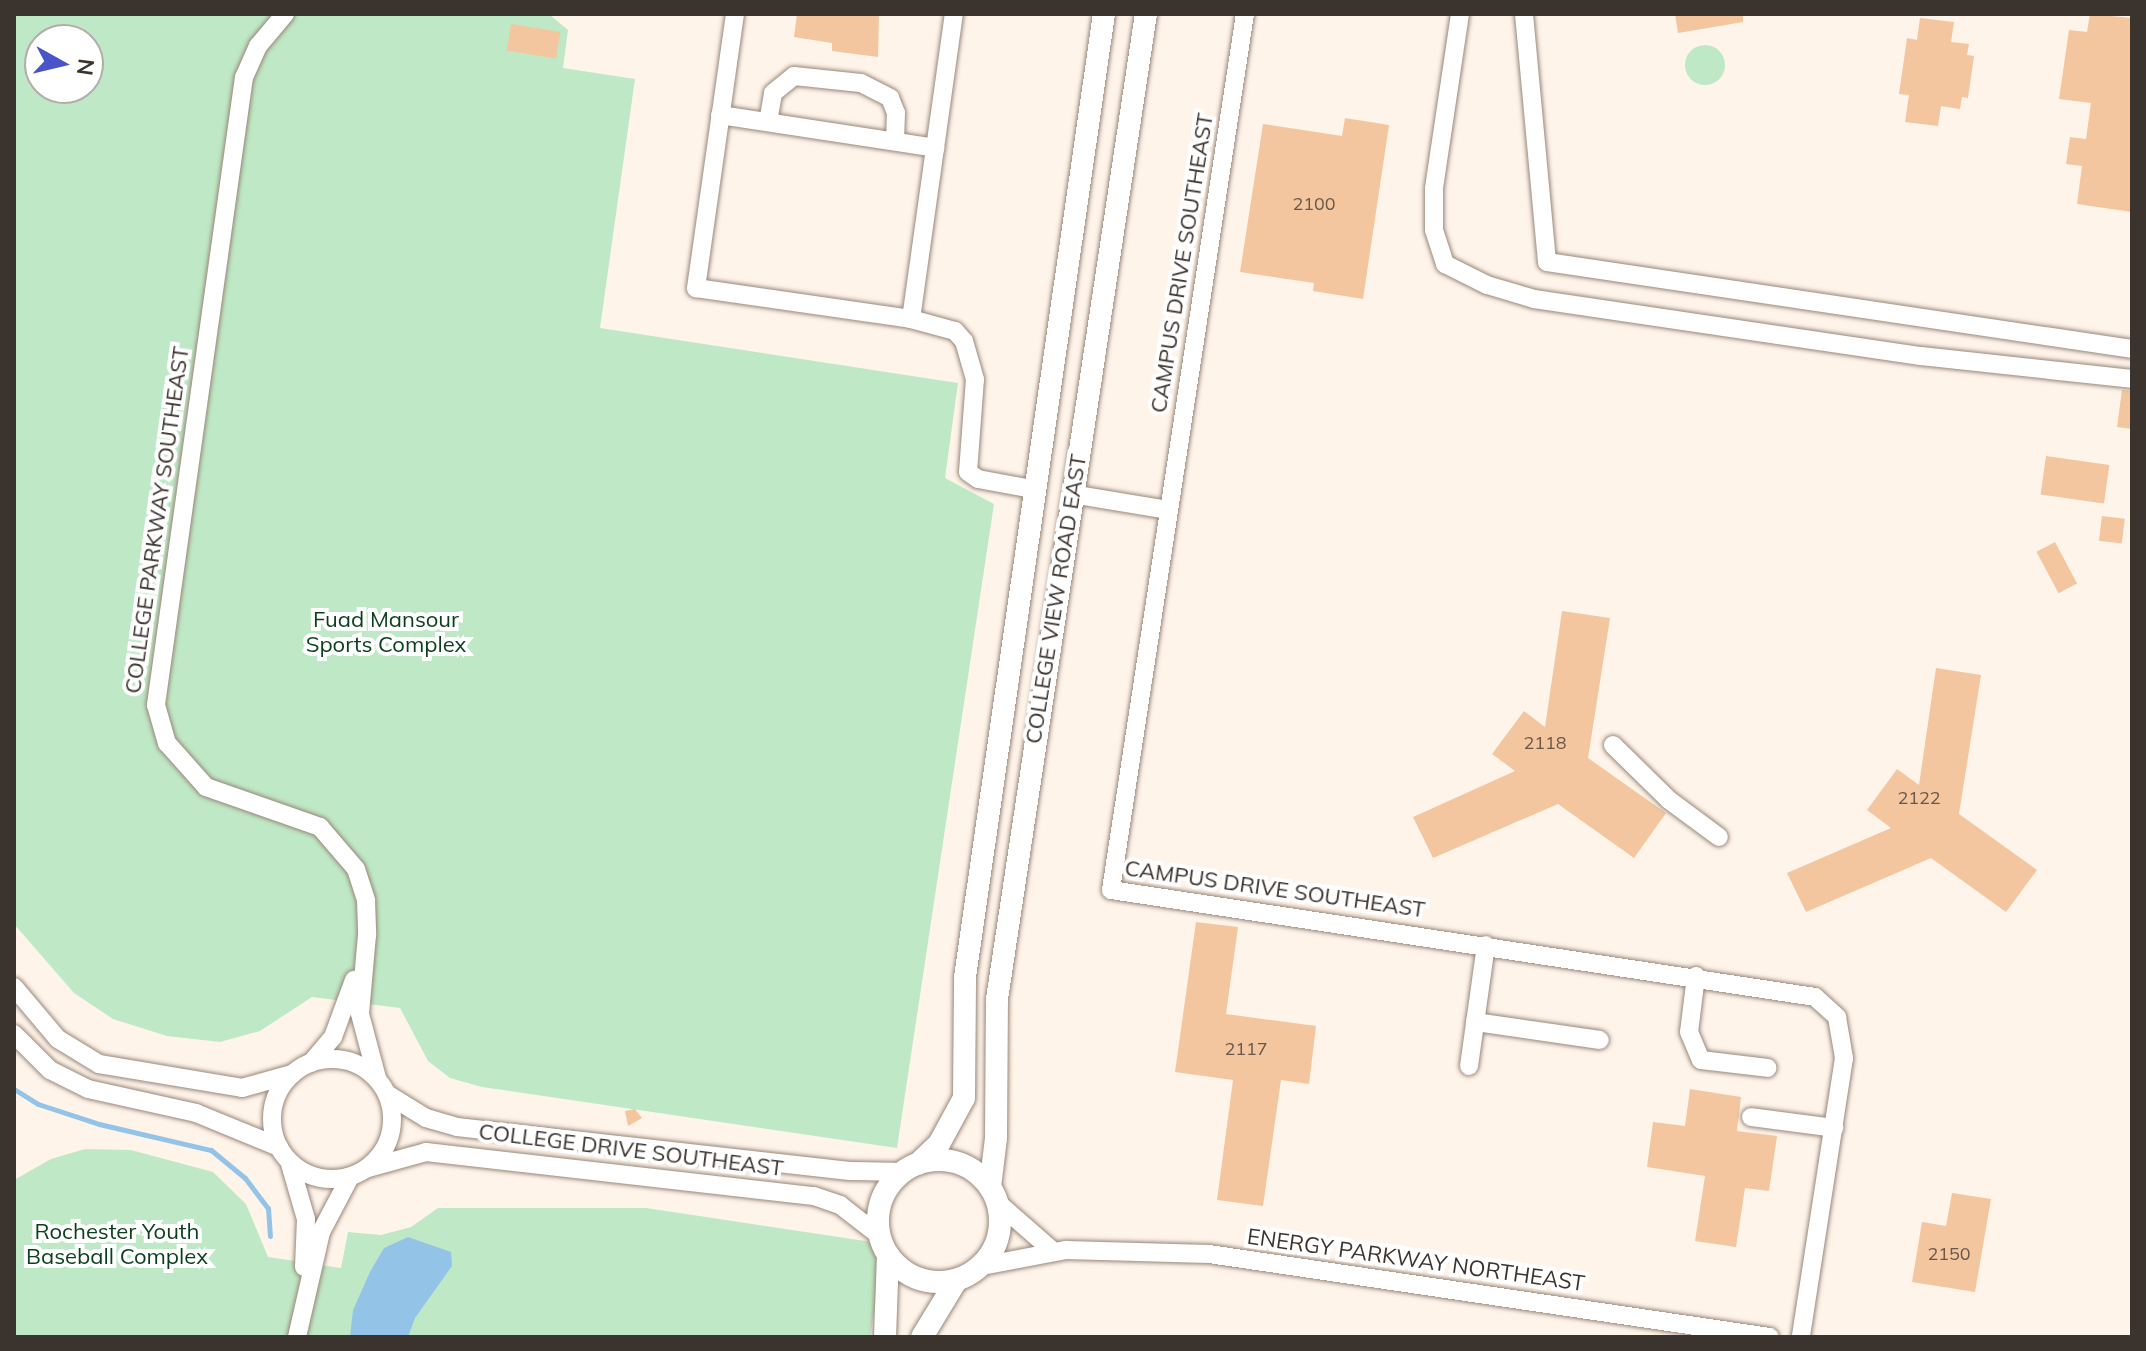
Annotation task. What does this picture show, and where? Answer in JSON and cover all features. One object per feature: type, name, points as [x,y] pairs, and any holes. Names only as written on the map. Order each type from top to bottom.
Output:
[{"type":"main road","name":"COLLEGE VIEW ROAD EAST","points":[[911,1168],[939,1144],[964,1098],[965,977],[1032,489],[1104,14]]},
{"type":"main road","name":"COLLEGE VIEW ROAD EAST","points":[[994,1195],[997,999],[1146,14]]},
{"type":"main road","points":[[885,1337],[882,1200],[911,1168],[958,1163],[994,1195],[998,1236],[982,1266],[956,1281],[922,1337]]},
{"type":"main road","points":[[884,1246],[918,1279],[956,1281]]},
{"type":"street","name":"COLLEGE PARKWAY SOUTHEAST","points":[[285,14],[258,46],[244,77],[156,705],[167,743],[206,787],[230,799],[296,815],[341,846],[366,900],[367,935],[360,1014],[382,1086]]},
{"type":"street","points":[[735,14],[696,288],[943,325],[964,341],[975,379],[968,472],[978,479],[1032,489]]},
{"type":"street","points":[[911,319],[954,14]]},
{"type":"street","name":"CAMPUS DRIVE SOUTHEAST","points":[[1245,14],[1111,890],[1796,991],[1826,1005],[1843,1037],[1834,1128],[1801,1337]]},
{"type":"street","points":[[1460,14],[1434,189],[1434,230],[1445,264],[1487,285],[1534,299],[1921,356],[2132,379]]},
{"type":"street","points":[[1524,14],[1547,262],[2132,349]]},
{"type":"street","points":[[768,122],[773,93],[794,76],[861,83],[890,98],[896,113],[895,141]]},
{"type":"street","points":[[720,115],[935,148]]},
{"type":"street","points":[[1072,494],[1168,510]]},
{"type":"street","points":[[1613,745],[1669,800],[1719,837]]},
{"type":"street","name":"COLLEGE PARKWAY SOUTHEAST","points":[[311,1063],[345,1013],[367,935]]},
{"type":"street","points":[[1469,1066],[1486,945]]},
{"type":"street","points":[[1696,976],[1689,1032],[1701,1060],[1768,1068]]},
{"type":"street","points":[[14,987],[58,1039],[99,1064],[242,1088],[292,1074],[311,1063],[348,1061],[382,1086],[391,1134],[368,1168],[350,1177],[314,1177],[284,1154],[196,1113],[88,1089],[50,1070],[14,1034]]},
{"type":"street","points":[[1475,1022],[1600,1040]]},
{"type":"street","points":[[292,1074],[278,1092],[272,1113],[306,1219],[303,1299]]},
{"type":"street","name":"COLLEGE DRIVE SOUTHEAST","points":[[382,1086],[426,1118],[457,1127],[850,1171],[911,1168]]},
{"type":"street","points":[[1751,1117],[1834,1128]]},
{"type":"street","name":"COLLEGE DRIVE SOUTHEAST","points":[[368,1168],[404,1155],[456,1153],[814,1196],[840,1205],[884,1246]]},
{"type":"street","points":[[297,1337],[303,1299],[321,1232],[350,1177]]},
{"type":"street","points":[[994,1195],[1054,1252]]},
{"type":"street","name":"ENERGY PARKWAY NORTHEAST","points":[[982,1266],[1054,1252],[1209,1254],[1770,1337]]},
{"type":"green space","name":"Fuad Mansour Sports Complex","points":[[14,14],[549,14],[568,30],[563,68],[635,79],[600,328],[958,383],[945,478],[994,504],[897,1148],[482,1087],[450,1078],[428,1061],[400,1008],[312,997],[260,1031],[220,1042],[167,1036],[113,1019],[74,993],[14,924]]},
{"type":"green space","points":[[1705,45],[1719,51],[1725,65],[1719,79],[1705,85],[1691,79],[1685,65],[1691,51]]},
{"type":"green space","name":"Rochester Youth Baseball Complex","points":[[85,1149],[131,1150],[213,1172],[246,1204],[268,1257],[341,1268],[348,1232],[381,1235],[411,1227],[438,1208],[646,1208],[885,1244],[870,1337],[14,1337],[14,1180],[51,1159]]},
{"type":"water","points":[[408,1237],[451,1252],[452,1266],[415,1318],[408,1337],[350,1337],[353,1310],[370,1272],[384,1248]]},
{"type":"building","points":[[797,14],[879,14],[878,57],[832,51],[832,43],[794,37]]},
{"type":"building","points":[[1675,14],[1743,14],[1743,22],[1678,33]]},
{"type":"building","points":[[2090,14],[2132,18],[2132,212],[2077,204],[2082,166],[2066,164],[2070,137],[2086,139],[2091,103],[2059,99],[2069,30],[2087,32]]},
{"type":"building","points":[[1920,18],[1954,22],[1951,42],[1969,44],[1967,55],[1974,56],[1968,98],[1962,97],[1960,109],[1941,106],[1938,126],[1905,122],[1909,95],[1899,94],[1907,38],[1917,40]]},
{"type":"building","points":[[511,24],[560,32],[556,58],[507,51]]},
{"type":"building","points":[[1345,118],[1389,125],[1363,299],[1313,291],[1314,283],[1240,272],[1263,124],[1342,136]]},
{"type":"building","points":[[2122,390],[2132,391],[2132,429],[2117,427]]},
{"type":"building","points":[[2046,456],[2109,465],[2104,504],[2041,495]]},
{"type":"building","points":[[2102,516],[2125,519],[2122,544],[2099,541]]},
{"type":"building","points":[[2055,542],[2077,583],[2059,593],[2036,552]]},
{"type":"building","points":[[1562,611],[1610,618],[1588,758],[1666,813],[1634,858],[1558,804],[1433,858],[1413,817],[1515,771],[1492,754],[1524,711],[1545,727]]},
{"type":"building","points":[[1936,668],[1981,675],[1959,814],[2037,870],[2006,912],[1931,858],[1806,912],[1787,873],[1891,828],[1867,810],[1897,769],[1919,785]]},
{"type":"building","points":[[1196,922],[1238,927],[1226,1014],[1316,1026],[1309,1084],[1281,1080],[1263,1206],[1217,1200],[1233,1080],[1175,1072]]},
{"type":"building","points":[[1690,1089],[1741,1097],[1737,1131],[1777,1136],[1769,1191],[1745,1188],[1736,1247],[1695,1241],[1705,1176],[1647,1167],[1653,1122],[1685,1126]]},
{"type":"building","points":[[635,1109],[642,1118],[628,1126],[625,1111]]},
{"type":"building","points":[[1952,1193],[1991,1199],[1975,1292],[1912,1282],[1922,1222],[1946,1226]]},
{"type":"waterway","points":[[14,1089],[38,1104],[99,1124],[211,1150],[245,1178],[268,1208],[270,1236]]}]
